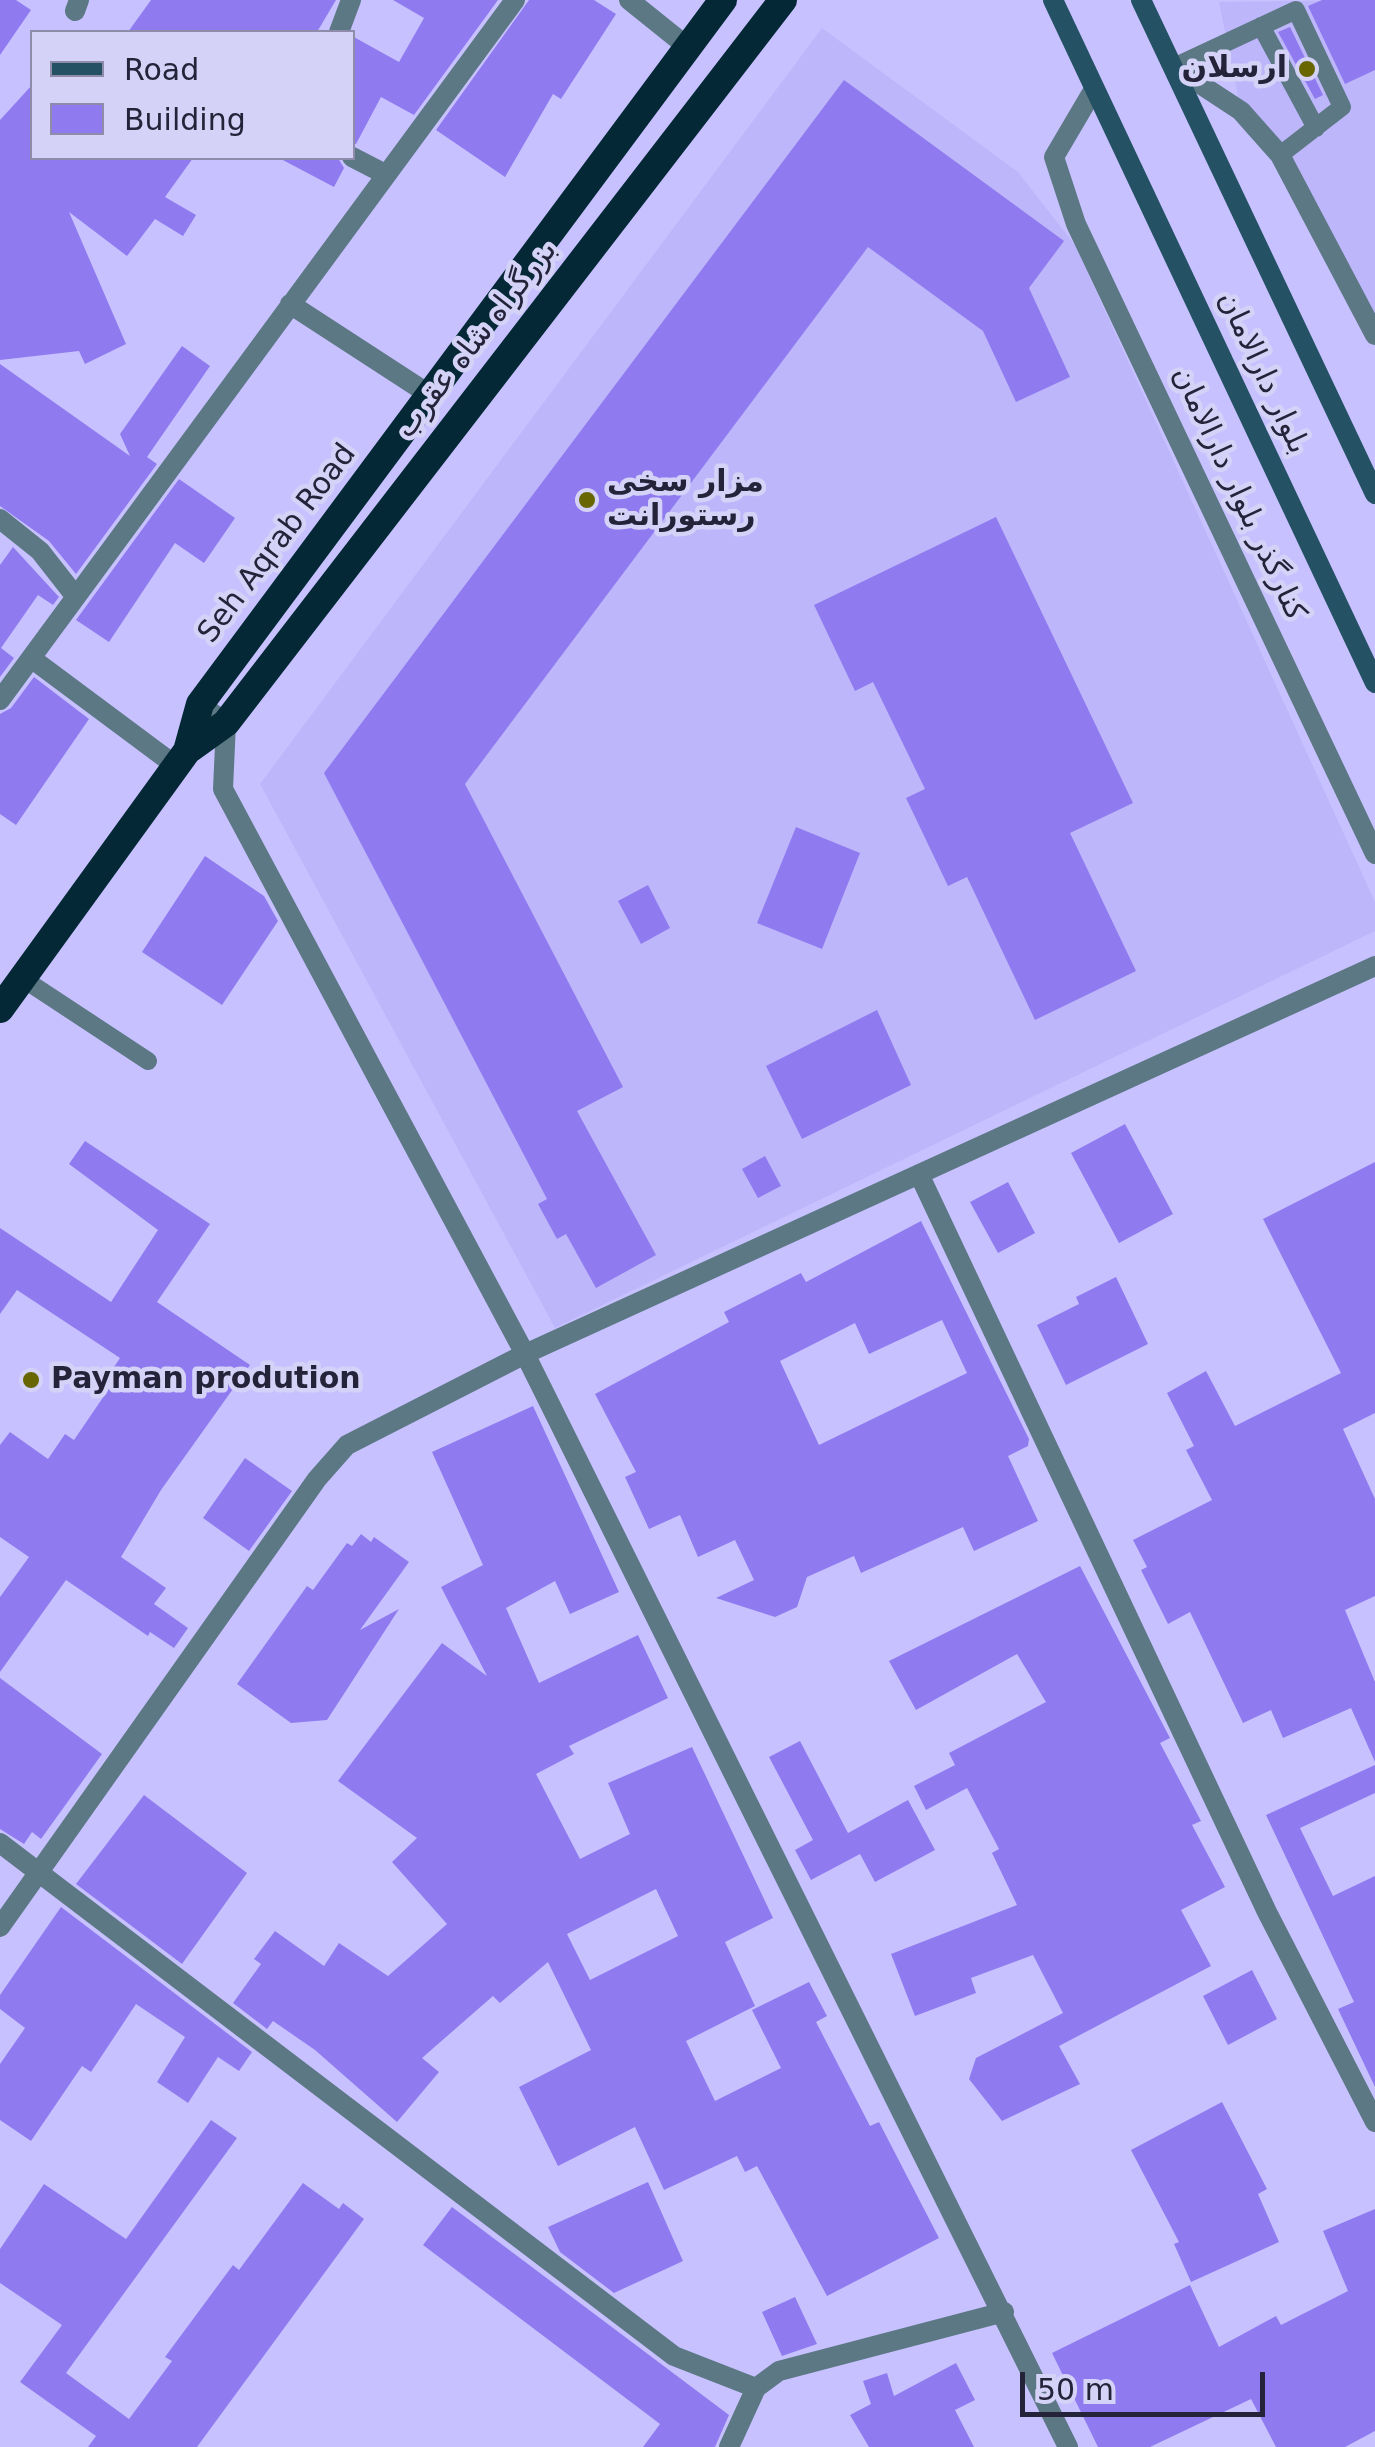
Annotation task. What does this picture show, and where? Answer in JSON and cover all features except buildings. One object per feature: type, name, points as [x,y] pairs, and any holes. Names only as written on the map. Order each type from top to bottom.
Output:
[{"type":"highway","points":[[690,49],[723,0]]},
{"type":"highway","name":"بزرگراه شاه عقرب","points":[[226,723],[783,0]]},
{"type":"highway","name":"Seh Aqrab Road","points":[[182,758],[200,704],[690,49]]},
{"type":"highway","name":"Seh Aqrab Road","points":[[0,1010],[182,758],[226,723]]},
{"type":"main road","name":"بلوار دارالامان","points":[[1053,0],[1375,683]]},
{"type":"main road","name":"بلوار دارالامان","points":[[1141,0],[1375,494]]},
{"type":"street","points":[[340,30],[351,0]]},
{"type":"street","points":[[0,700],[515,0]]},
{"type":"street","points":[[629,0],[690,49]]},
{"type":"street","points":[[1174,66],[1241,111],[1280,155],[1375,335]]},
{"type":"street","name":"کنارگذر بلوار دارالامان","points":[[1094,89],[1054,157],[1076,224],[1375,854]]},
{"type":"street","points":[[355,158],[385,174]]},
{"type":"street","points":[[290,304],[430,395]]},
{"type":"street","points":[[0,518],[40,551],[76,597]]},
{"type":"street","points":[[31,658],[182,758]]},
{"type":"street","points":[[200,704],[226,723],[223,790],[525,1354],[1068,2447]]},
{"type":"street","points":[[0,1927],[317,1479],[347,1445],[525,1354],[1375,966]]},
{"type":"street","points":[[919,1174],[1267,1912],[1375,2122]]},
{"type":"street","points":[[0,1842],[266,2041],[674,2356],[756,2388]]},
{"type":"street","points":[[729,2447],[756,2388],[778,2371],[1004,2312]]},
{"type":"lane","points":[[1174,66],[1296,10],[1342,108],[1280,155]]},
{"type":"lane","points":[[1261,26],[1316,128]]},
{"type":"lane","points":[[22,978],[148,1061]]},
{"type":"shaded area","points":[[1375,0],[1375,335],[1280,155],[1241,111],[1219,2]]},
{"type":"shaded area","points":[[822,28],[1018,172],[1075,245],[1375,902],[1375,931],[555,1328],[260,784]]},
{"type":"place","name":"ارسلان","points":[[1307,69]]},
{"type":"place","name":"مزار سخی رستورانت","points":[[587,500]]},
{"type":"place","name":"Payman prodution","points":[[31,1380]]}]
